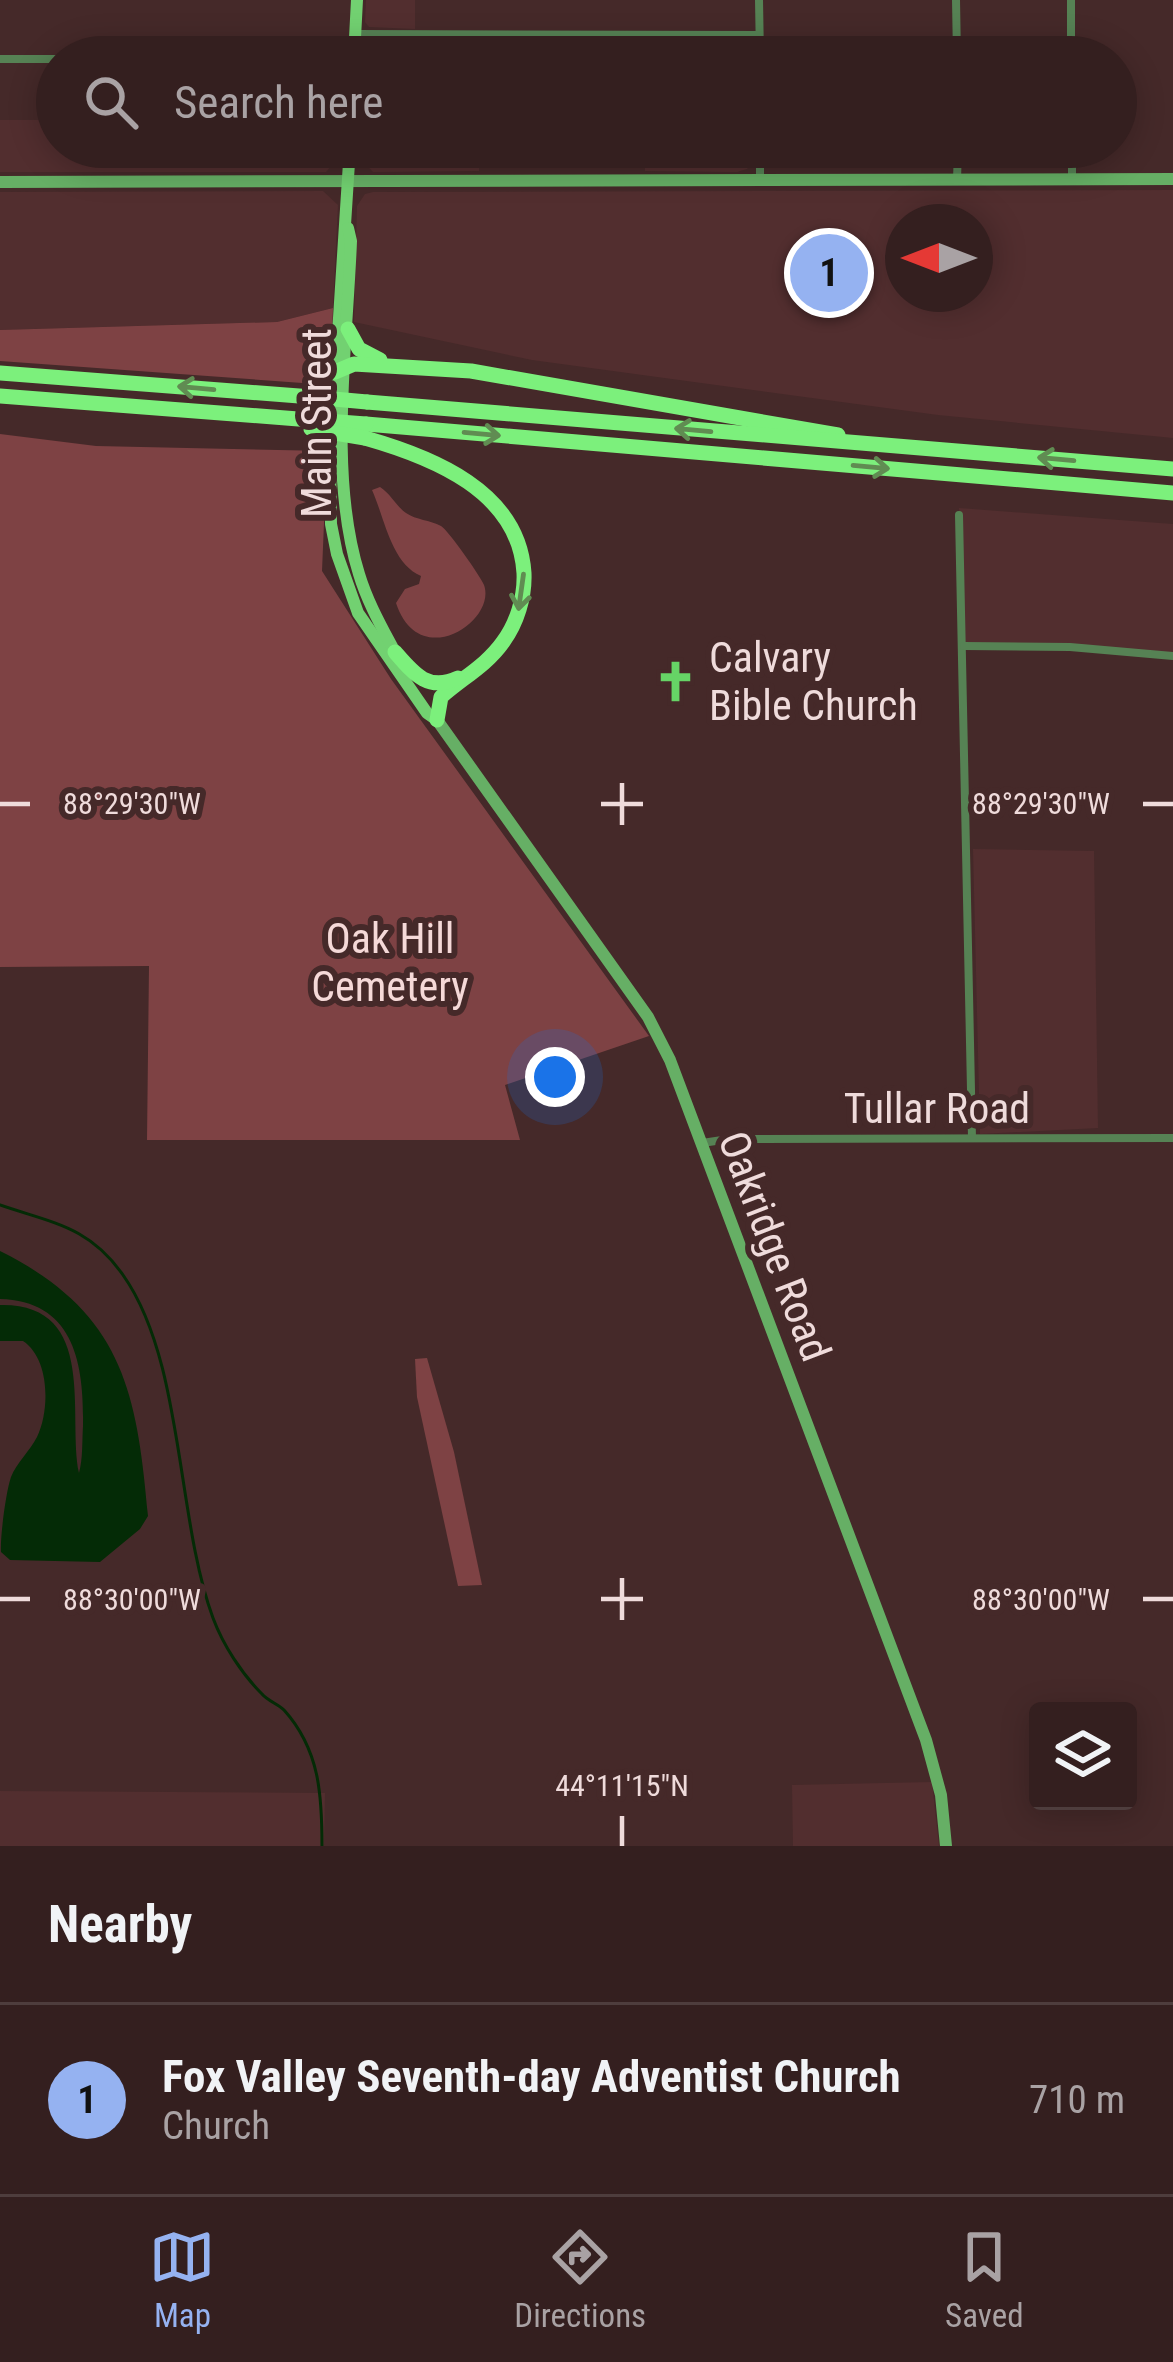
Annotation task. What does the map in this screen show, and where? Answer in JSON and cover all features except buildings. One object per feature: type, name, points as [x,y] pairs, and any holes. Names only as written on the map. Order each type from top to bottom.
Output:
[{"type":"highway","points":[[348,329],[359,349],[374,359],[459,365],[471,371]]},
{"type":"highway","points":[[340,369],[471,371],[832,432],[851,441]]},
{"type":"highway","points":[[0,373],[1173,469]]},
{"type":"highway","points":[[0,396],[170,408],[366,431],[1173,493]]},
{"type":"highway","points":[[366,431],[457,474],[492,502],[521,554],[523,595],[514,626],[491,657],[441,698],[437,720]]},
{"type":"highway","points":[[395,652],[419,679],[437,684],[454,680],[491,657]]},
{"type":"main road","points":[[355,34],[356,0]]},
{"type":"main road","name":"Main Street","points":[[349,168],[348,329],[329,495],[337,554],[370,634],[437,720]]},
{"type":"main road","name":"Main Street","points":[[347,221],[341,242],[340,369],[345,513],[360,577],[395,652],[437,720]]},
{"type":"street","points":[[355,34],[759,35],[759,0]]},
{"type":"street","points":[[956,0],[957,36]]},
{"type":"street","points":[[1071,0],[1071,36]]},
{"type":"street","points":[[0,59],[36,59]]},
{"type":"street","points":[[760,168],[760,181]]},
{"type":"street","points":[[957,168],[957,180]]},
{"type":"street","points":[[1072,168],[1072,179]]},
{"type":"street","points":[[0,182],[1173,179]]},
{"type":"street","points":[[959,515],[971,1138]]},
{"type":"street","points":[[964,646],[1070,647],[1173,656]]},
{"type":"street","name":"Oakridge Road","points":[[437,720],[648,1017],[670,1060],[926,1739],[946,1846]]},
{"type":"street","name":"Tullar Road","points":[[701,1143],[729,1139],[1173,1138]]},
{"type":"shaded area","points":[[366,0],[415,0],[415,29],[369,27]]},
{"type":"shaded area","points":[[0,120],[36,120],[36,168],[330,168],[326,172],[0,172]]},
{"type":"shaded area","points":[[369,168],[479,168],[479,171],[373,172]]},
{"type":"shaded area","points":[[645,168],[748,168],[737,172]]},
{"type":"shaded area","points":[[1173,190],[1173,438],[938,415],[532,360],[354,322],[357,206],[365,194]]},
{"type":"shaded area","points":[[323,191],[338,205],[333,308],[277,322],[0,330],[0,192]]},
{"type":"shaded area","points":[[959,508],[1173,524],[1173,656],[1070,647],[964,646]]},
{"type":"shaded area","points":[[973,849],[1094,851],[1098,1128],[980,1134]]},
{"type":"shaded area","points":[[0,1251],[73,1300],[98,1328],[129,1393],[148,1516],[140,1529],[100,1562],[10,1560],[1,1552],[11,1477],[37,1437],[45,1386],[32,1349],[23,1341],[0,1341],[0,1305],[31,1309],[52,1322],[65,1342],[75,1394],[79,1473],[83,1426],[81,1381],[70,1340],[45,1311],[0,1299]]},
{"type":"shaded area","points":[[932,1782],[939,1846],[793,1846],[792,1785]]},
{"type":"shaded area","points":[[0,1791],[325,1793],[324,1846],[0,1846]]},
{"type":"green space","points":[[333,308],[330,385],[0,361],[0,330],[277,322]]},
{"type":"green space","name":"Oak Hill Cemetery","points":[[0,434],[96,446],[327,451],[322,571],[391,679],[649,1036],[505,1085],[520,1140],[147,1140],[149,966],[0,967]]},
{"type":"green space","points":[[380,487],[406,513],[445,529],[484,585],[479,613],[454,634],[421,635],[407,624],[396,603],[405,589],[419,584],[421,576],[403,561],[390,539],[372,490]]},
{"type":"green space","points":[[427,1358],[454,1452],[482,1585],[458,1586],[417,1397],[415,1359]]},
{"type":"waterway","points":[[0,1205],[68,1228],[97,1246],[123,1275],[143,1310],[169,1395],[192,1534],[213,1618],[240,1668],[264,1696],[284,1710],[305,1741],[319,1792],[322,1846]]},
{"type":"place","name":"Fox Valley Seventh-day Adventist Church","points":[[829,273]]},
{"type":"place","name":"Calvary Bible Church","points":[[675,681]]}]
